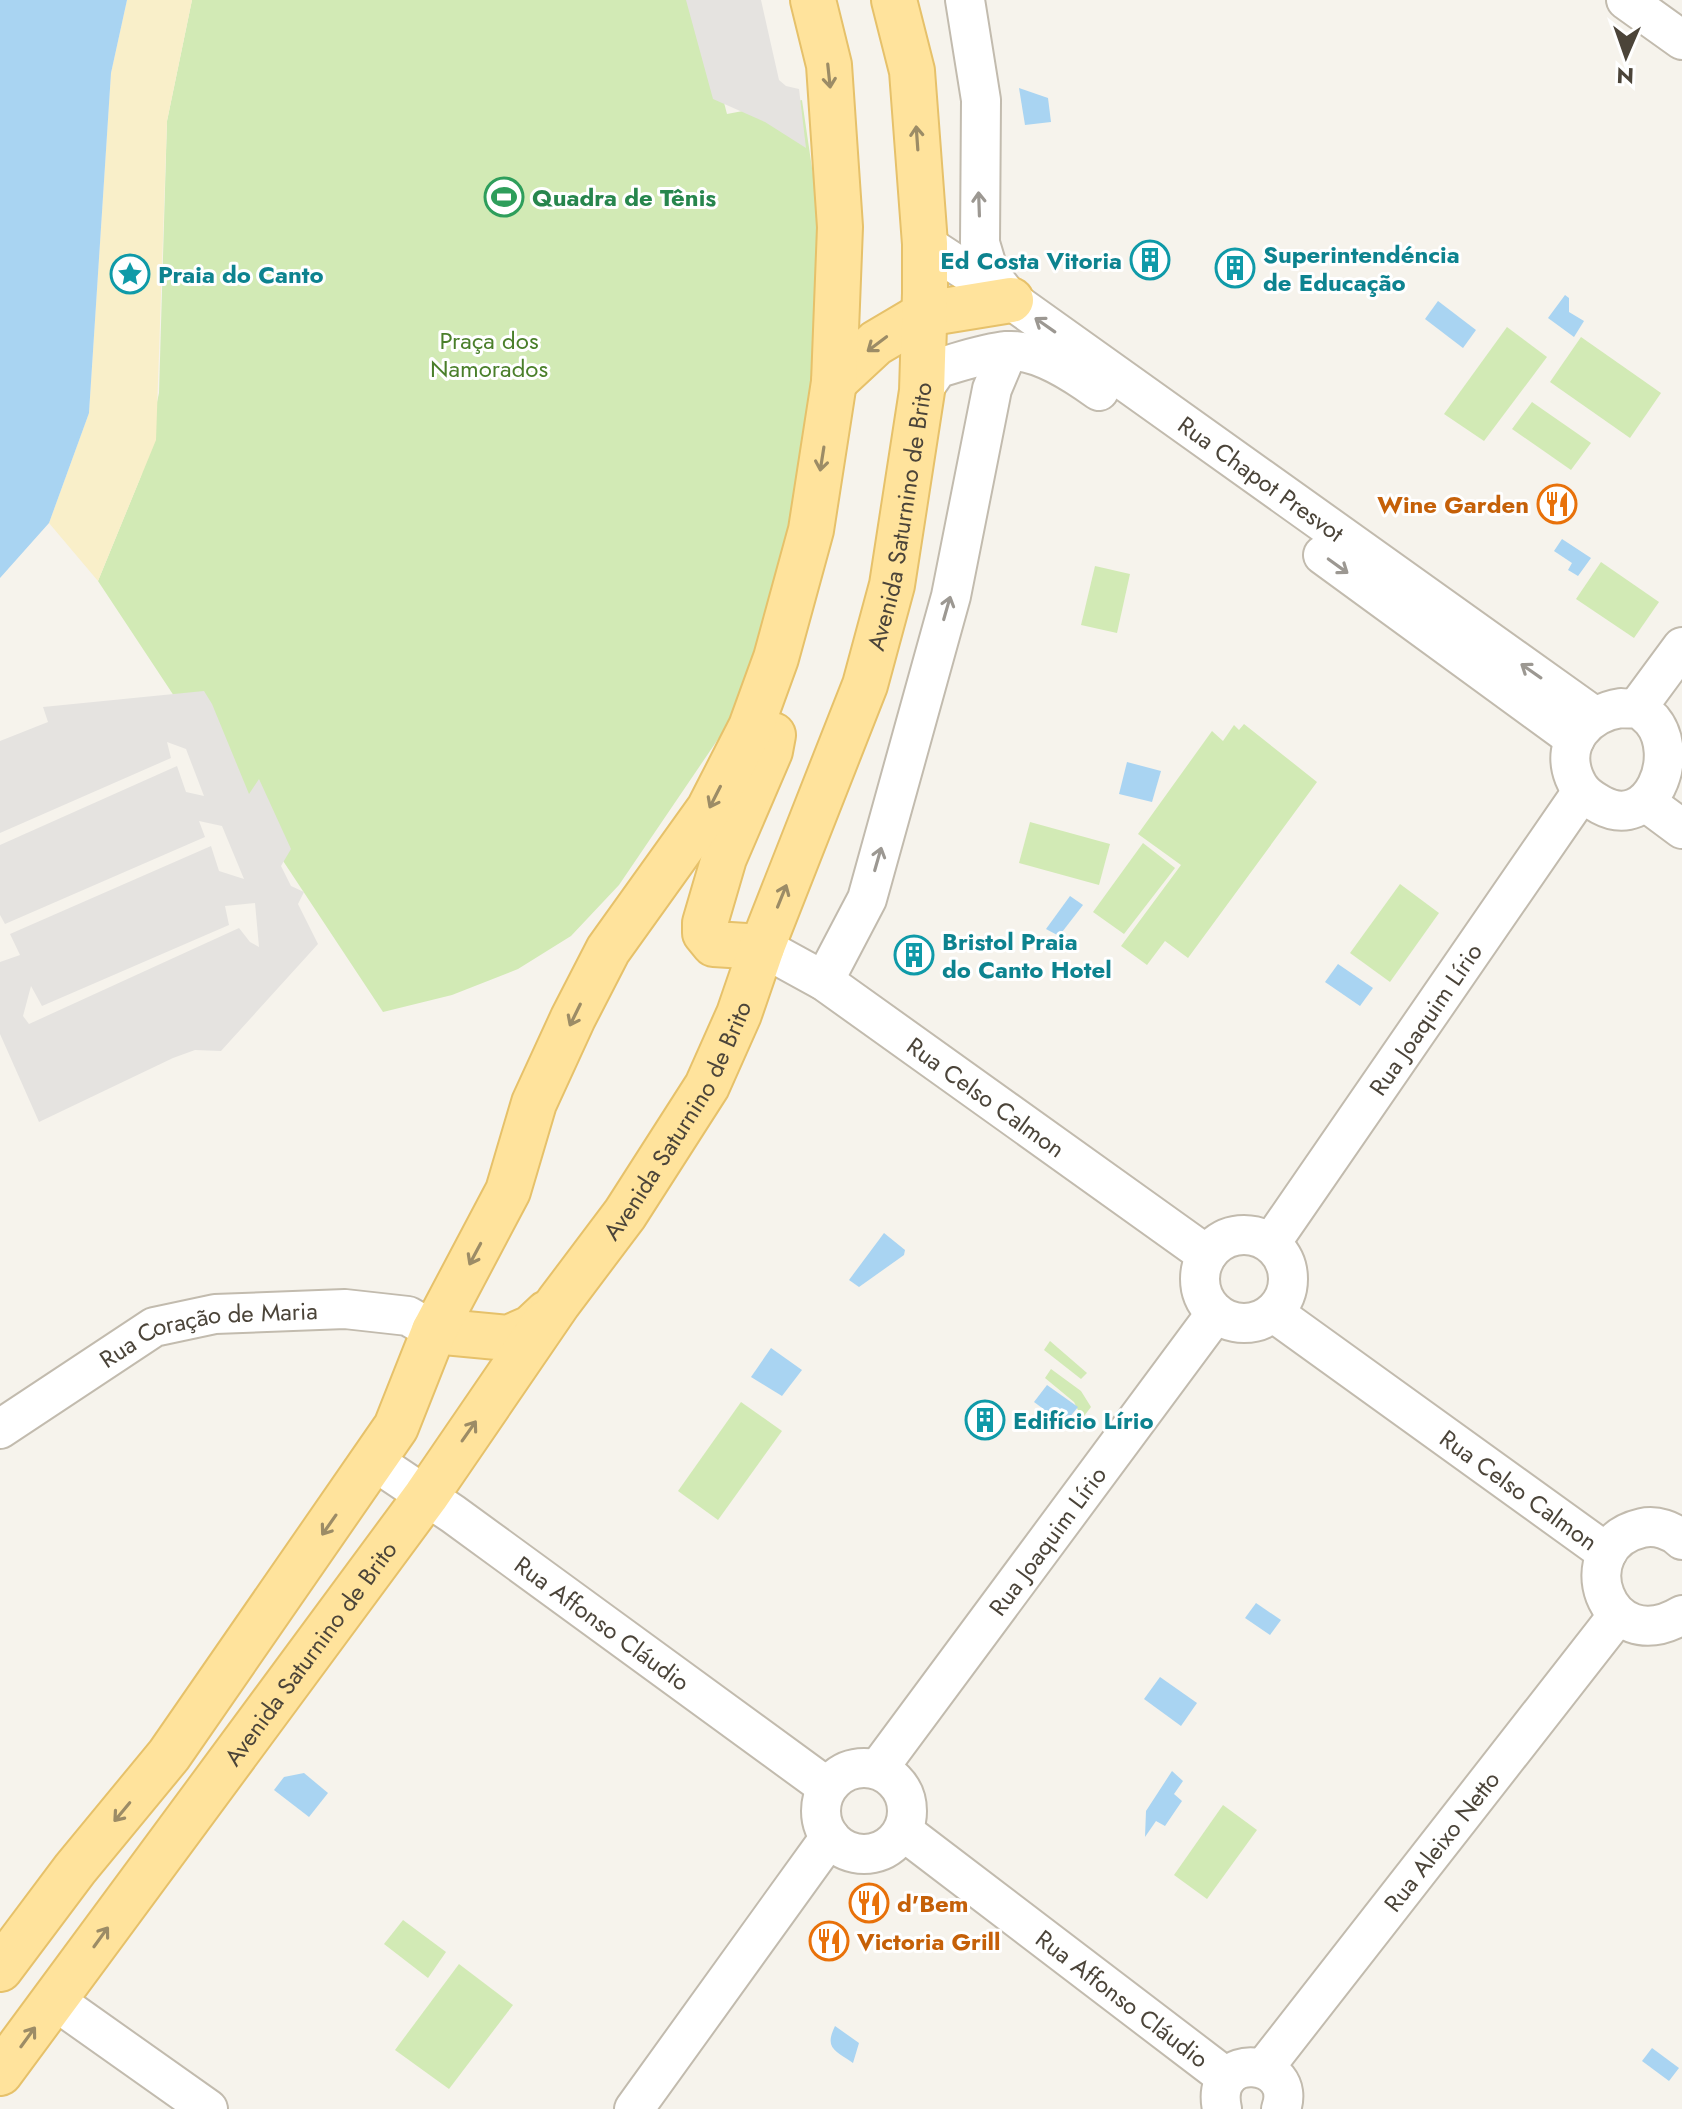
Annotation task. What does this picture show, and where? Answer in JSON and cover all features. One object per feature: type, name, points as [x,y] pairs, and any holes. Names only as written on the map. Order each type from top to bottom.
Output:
[{"type":"main road","points":[[0,1969],[75,1869],[169,1755],[396,1427],[434,1331],[508,1191],[534,1103],[573,1018],[608,950],[709,809],[751,727],[776,658],[811,530],[834,382],[839,212],[829,65],[813,0]]},
{"type":"main road","name":"Avenida Saturnino de Brito","points":[[0,2073],[426,1496],[558,1303],[625,1214],[707,1086],[739,1014],[762,947],[865,685],[892,585],[922,391],[925,244],[912,71],[894,0]]},
{"type":"main road","points":[[834,382],[876,343],[925,314],[1011,300]]},
{"type":"main road","points":[[762,947],[714,944],[705,933],[705,923],[724,858],[770,751],[776,717],[776,658]]},
{"type":"main road","points":[[434,1331],[508,1338],[531,1328],[558,1303]]},
{"type":"main road","points":[[54,2000],[34,1980],[28,1965],[32,1949],[75,1869]]},
{"type":"street","points":[[965,0],[981,100],[980,243],[989,273],[1011,300]]},
{"type":"street","points":[[1626,0],[1682,40]]},
{"type":"street","name":"Rua Chapot Presvot","points":[[925,244],[1011,300],[1584,728]]},
{"type":"street","name":"Rua Chapot Presvot","points":[[922,391],[938,368],[1008,351],[1035,356],[1074,373],[1584,728]]},
{"type":"street","points":[[824,981],[867,899],[906,749],[951,596],[992,389],[1008,351]]},
{"type":"street","points":[[1637,708],[1682,647]]},
{"type":"street","points":[[1637,708],[1661,727],[1677,760],[1666,784],[1647,803],[1620,810],[1606,808],[1581,793],[1571,767],[1584,728],[1607,710],[1637,708]]},
{"type":"street","name":"Rua Joaquim Lírio","points":[[1271,1243],[1581,793]]},
{"type":"street","points":[[1647,803],[1682,829]]},
{"type":"street","name":"Rua Celso Calmon","points":[[762,947],[824,981],[1207,1255]]},
{"type":"street","points":[[1229,1237],[1258,1237],[1271,1243],[1287,1264],[1288,1290],[1274,1313],[1255,1323],[1234,1322],[1216,1313],[1205,1301],[1200,1286],[1201,1270],[1207,1255],[1229,1237]]},
{"type":"street","name":"Rua Coração de Maria","points":[[0,1429],[154,1327],[215,1314],[345,1309],[408,1316],[434,1331]]},
{"type":"street","name":"Rua Joaquim Lírio","points":[[878,1769],[1216,1313]]},
{"type":"street","name":"Rua Celso Calmon","points":[[1274,1313],[1607,1553]]},
{"type":"street","name":"Rua Affonso Cláudio","points":[[374,1461],[827,1787]]},
{"type":"street","points":[[1680,1534],[1645,1527],[1630,1532],[1607,1553],[1601,1570],[1601,1586],[1607,1602],[1618,1615],[1640,1626],[1664,1626],[1682,1615]]},
{"type":"street","name":"Rua Aleixo Netto","points":[[1264,2068],[1618,1615]]},
{"type":"street","points":[[864,1767],[878,1769],[899,1783],[908,1807],[903,1831],[889,1847],[868,1854],[847,1851],[830,1837],[823,1825],[821,1813],[827,1787],[850,1770],[864,1767]]},
{"type":"street","name":"Rua Affonso Cláudio","points":[[903,1831],[1225,2094]]},
{"type":"street","points":[[634,2109],[830,1837]]},
{"type":"street","points":[[54,2000],[208,2109]]},
{"type":"street","points":[[1225,2094],[1244,2067],[1264,2068],[1276,2077],[1282,2088],[1281,2109]]},
{"type":"green space","name":"Praça dos Namorados","points":[[192,0],[697,0],[727,114],[802,100],[818,209],[821,310],[786,596],[729,723],[619,885],[571,936],[518,969],[452,995],[383,1012],[98,581],[141,476],[159,393],[167,121]]},
{"type":"green space","points":[[1507,327],[1547,357],[1484,441],[1444,414]]},
{"type":"green space","points":[[1581,337],[1661,393],[1630,438],[1550,382]]},
{"type":"green space","points":[[1532,402],[1591,443],[1571,470],[1512,429]]},
{"type":"green space","points":[[1601,562],[1659,602],[1634,638],[1576,599]]},
{"type":"green space","points":[[1095,566],[1130,574],[1117,633],[1081,625]]},
{"type":"green space","points":[[1244,724],[1317,782],[1188,958],[1165,941],[1147,965],[1121,946],[1181,865],[1138,834],[1212,731],[1223,741],[1234,725],[1239,730]]},
{"type":"green space","points":[[1030,822],[1110,844],[1099,885],[1019,863]]},
{"type":"green space","points":[[1143,843],[1175,868],[1124,934],[1093,912]]},
{"type":"green space","points":[[1400,884],[1439,913],[1390,982],[1350,953]]},
{"type":"green space","points":[[1050,1341],[1087,1373],[1081,1379],[1044,1350]]},
{"type":"green space","points":[[1051,1369],[1081,1391],[1091,1407],[1084,1416],[1074,1402],[1045,1378]]},
{"type":"green space","points":[[741,1402],[782,1431],[718,1520],[678,1491]]},
{"type":"green space","points":[[1223,1805],[1257,1830],[1207,1899],[1174,1875]]},
{"type":"green space","points":[[403,1920],[446,1952],[428,1978],[384,1944]]},
{"type":"green space","points":[[459,1964],[513,2005],[449,2089],[395,2050]]},
{"type":"sand","name":"Praia do Canto","points":[[127,0],[192,0],[167,121],[156,440],[98,581],[49,523],[89,413],[111,73]]},
{"type":"shaded area","points":[[686,0],[761,0],[779,80],[786,86],[799,89],[806,148],[765,122],[713,99]]},
{"type":"shaded area","points":[[204,691],[249,794],[259,779],[291,849],[281,866],[291,886],[304,892],[298,904],[318,944],[221,1051],[195,1050],[173,1058],[39,1122],[0,1034],[0,962],[20,955],[10,934],[211,846],[219,871],[244,879],[222,826],[199,821],[205,837],[5,924],[0,915],[0,845],[177,766],[186,792],[204,796],[186,749],[167,742],[171,758],[0,833],[0,741],[48,722],[43,707]],"holes":[[[255,903],[259,947],[250,942],[239,928],[29,1024],[23,1016],[31,986],[42,1006],[229,925],[225,906]]]},
{"type":"water","points":[[0,0],[127,0],[111,73],[89,413],[49,523],[0,578]]},
{"type":"water","points":[[1019,88],[1048,98],[1051,122],[1025,125]]},
{"type":"water","points":[[1565,295],[1569,298],[1569,312],[1584,321],[1574,337],[1548,318]]},
{"type":"water","points":[[1438,301],[1476,330],[1463,348],[1425,319]]},
{"type":"water","points":[[1562,539],[1591,558],[1578,576],[1568,570],[1572,563],[1554,551]]},
{"type":"water","points":[[1127,762],[1161,771],[1152,802],[1119,794]]},
{"type":"water","points":[[1070,896],[1083,905],[1059,936],[1046,929]]},
{"type":"water","points":[[1338,964],[1373,988],[1360,1006],[1325,982]]},
{"type":"water","points":[[884,1233],[905,1250],[904,1255],[859,1287],[849,1280]]},
{"type":"water","points":[[771,1348],[802,1370],[782,1396],[751,1377]]},
{"type":"water","points":[[1047,1385],[1078,1407],[1064,1424],[1034,1402]]},
{"type":"water","points":[[1256,1603],[1281,1620],[1270,1635],[1245,1618]]},
{"type":"water","points":[[1160,1677],[1197,1703],[1181,1726],[1144,1699]]},
{"type":"water","points":[[1172,1771],[1183,1781],[1174,1794],[1182,1801],[1165,1826],[1156,1821],[1145,1837],[1146,1811]]},
{"type":"water","points":[[304,1773],[328,1793],[309,1817],[274,1790],[284,1777]]},
{"type":"water","points":[[835,2026],[859,2043],[853,2063],[836,2052],[831,2044]]},
{"type":"water","points":[[1652,2048],[1679,2068],[1669,2081],[1642,2061]]},
{"type":"place","name":"Quadra de Tênis","points":[[504,197]]},
{"type":"place","name":"Ed Costa Vitoria","points":[[1150,260]]},
{"type":"place","name":"Superintendéncia de Educação","points":[[1235,268]]},
{"type":"place","name":"Praia do Canto","points":[[130,274]]},
{"type":"place","name":"Wine Garden","points":[[1557,504]]},
{"type":"place","name":"Bristol Praia do Canto Hotel","points":[[914,955]]},
{"type":"place","name":"Edifício Lírio","points":[[985,1420]]},
{"type":"place","name":"d'Bem","points":[[869,1903]]},
{"type":"place","name":"Victoria Grill","points":[[829,1941]]}]
